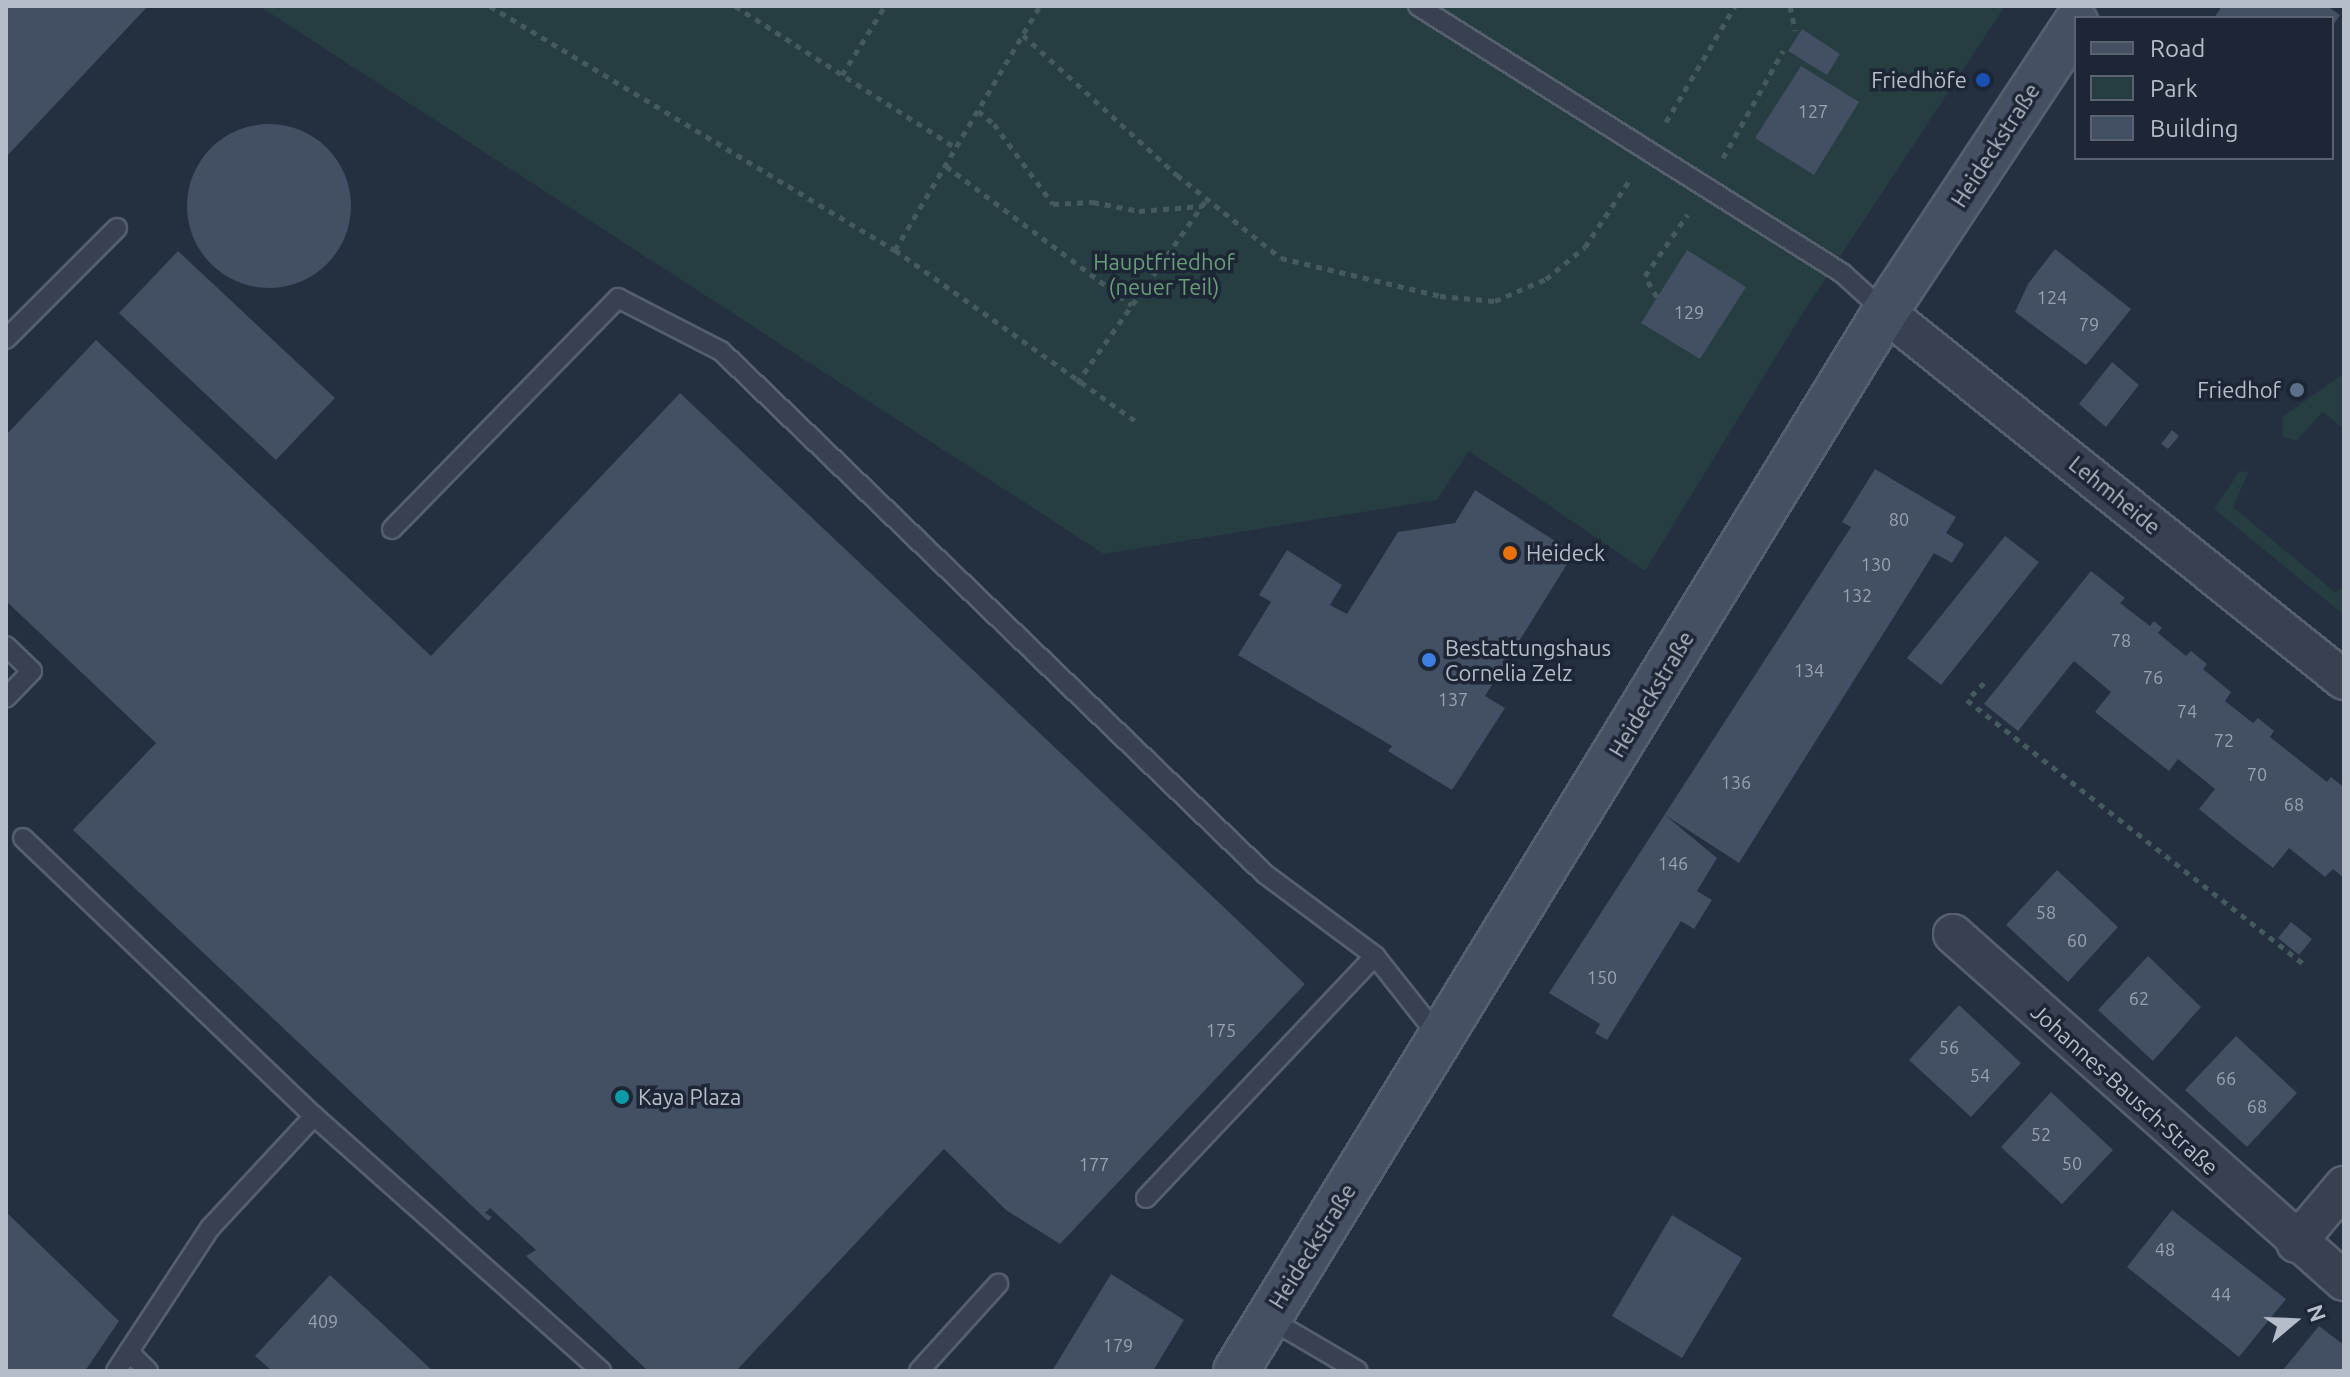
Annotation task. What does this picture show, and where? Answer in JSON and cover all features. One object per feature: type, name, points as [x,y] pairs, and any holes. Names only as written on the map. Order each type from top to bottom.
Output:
[{"type":"street","name":"Heideckstraße","points":[[1236,1371],[1885,312],[2074,26]]},
{"type":"street","name":"Lehmheide","points":[[1885,312],[2344,680]]},
{"type":"street","name":"Johannes-Bausch-Straße","points":[[1953,934],[2296,1243],[2344,1281]]},
{"type":"street","points":[[2296,1243],[2344,1186]]},
{"type":"lane","points":[[1418,6],[1651,148],[1707,188],[1842,273],[1885,312]]},
{"type":"lane","points":[[6,339],[117,228]]},
{"type":"lane","points":[[392,529],[618,298],[721,351],[1265,874],[1375,956],[1440,1038]]},
{"type":"lane","points":[[6,646],[32,671],[6,698]]},
{"type":"lane","points":[[23,838],[314,1116],[601,1371]]},
{"type":"lane","points":[[1146,1198],[1375,956]]},
{"type":"lane","points":[[116,1371],[210,1228],[314,1116]]},
{"type":"lane","points":[[919,1371],[998,1284]]},
{"type":"lane","points":[[1268,1318],[1358,1371]]},
{"type":"lane","points":[[129,1352],[148,1371]]},
{"type":"path","points":[[490,6],[895,250],[1077,383],[1136,421]]},
{"type":"path","points":[[735,6],[956,148]]},
{"type":"path","points":[[842,75],[885,6]]},
{"type":"path","points":[[895,250],[1040,6]]},
{"type":"path","points":[[1023,35],[1207,199],[1281,258],[1440,296],[1495,301],[1546,279],[1585,247],[1651,148],[1735,6]]},
{"type":"path","points":[[1790,6],[1795,30]]},
{"type":"path","points":[[1657,297],[1645,276],[1707,188],[1783,51]]},
{"type":"path","points":[[978,111],[994,124],[1053,204],[1093,202],[1139,211],[1202,206]]},
{"type":"path","points":[[946,166],[1132,305]]},
{"type":"path","points":[[1077,383],[1207,199]]},
{"type":"path","points":[[1984,683],[1967,700],[2305,965]]},
{"type":"green space","name":"Hauptfriedhof (neuer Teil)","points":[[259,6],[2005,6],[1799,319],[1645,571],[1469,451],[1437,500],[1104,554]]},
{"type":"green space","points":[[2344,373],[2344,429],[2323,412],[2296,441],[2283,437],[2282,417]]},
{"type":"green space","points":[[2249,471],[2233,507],[2336,593],[2344,585],[2344,615],[2214,509],[2239,472]]},
{"type":"building","points":[[6,6],[148,6],[6,157]]},
{"type":"building","points":[[2222,6],[2327,6],[2340,15],[2334,24],[2334,16],[2215,16]]},
{"type":"building","points":[[1802,29],[1840,54],[1827,75],[1788,51]]},
{"type":"building","points":[[1801,66],[1859,102],[1814,175],[1755,138]]},
{"type":"building","points":[[269,124],[301,130],[327,148],[345,174],[351,206],[345,238],[327,264],[301,282],[269,288],[237,282],[211,264],[193,238],[187,206],[193,174],[211,148],[237,130]]},
{"type":"building","points":[[2055,249],[2131,309],[2086,365],[2015,312],[2028,284]]},
{"type":"building","points":[[1687,250],[1746,287],[1700,359],[1641,323]]},
{"type":"building","points":[[178,251],[335,398],[276,460],[119,313]]},
{"type":"building","points":[[96,340],[431,656],[680,393],[1305,984],[1060,1244],[1006,1210],[944,1149],[736,1371],[648,1371],[526,1256],[536,1250],[490,1208],[485,1213],[492,1217],[488,1221],[73,830],[156,743],[6,601],[6,435]]},
{"type":"building","points":[[2112,362],[2139,385],[2106,427],[2079,404]]},
{"type":"building","points":[[2172,430],[2179,436],[2168,449],[2161,444]]},
{"type":"building","points":[[1875,469],[1956,517],[1946,533],[1964,544],[1952,563],[1934,553],[1739,863],[1665,815],[1717,858],[1697,891],[1712,900],[1694,929],[1681,921],[1607,1040],[1595,1033],[1600,1024],[1549,993],[1851,527],[1842,522]]},
{"type":"building","points":[[1475,490],[1574,553],[1485,696],[1505,708],[1452,790],[1388,751],[1392,746],[1238,655],[1271,602],[1259,595],[1287,550],[1342,585],[1330,605],[1347,614],[1398,532],[1455,523]]},
{"type":"building","points":[[2005,536],[2039,562],[1941,685],[1907,658]]},
{"type":"building","points":[[2091,571],[2125,598],[2120,603],[2150,626],[2154,621],[2162,628],[2158,633],[2186,656],[2191,651],[2207,664],[2203,669],[2231,692],[2225,701],[2253,723],[2258,718],[2274,731],[2270,737],[2327,782],[2331,777],[2344,787],[2344,878],[2333,869],[2325,877],[2289,848],[2273,868],[2236,839],[2199,809],[2215,789],[2178,759],[2169,771],[2095,712],[2111,692],[2074,661],[2018,731],[1984,704]]},
{"type":"building","points":[[2057,870],[2118,927],[2068,982],[2006,925]]},
{"type":"building","points":[[2291,922],[2312,939],[2299,955],[2278,938]]},
{"type":"building","points":[[2148,956],[2201,1007],[2153,1061],[2098,1010]]},
{"type":"building","points":[[1959,1005],[2021,1063],[1971,1117],[1909,1060]]},
{"type":"building","points":[[2236,1036],[2297,1093],[2247,1147],[2185,1090]]},
{"type":"building","points":[[2051,1092],[2113,1150],[2062,1204],[2001,1147]]},
{"type":"building","points":[[2172,1210],[2286,1299],[2239,1357],[2127,1267]]},
{"type":"building","points":[[6,1212],[119,1321],[85,1371],[6,1371]]},
{"type":"building","points":[[1672,1215],[1742,1258],[1682,1358],[1612,1316]]},
{"type":"building","points":[[1111,1274],[1184,1320],[1153,1371],[1052,1371]]},
{"type":"building","points":[[330,1275],[433,1371],[272,1371],[255,1356]]},
{"type":"building","points":[[2319,1326],[2344,1345],[2344,1371],[2282,1371]]},
{"type":"place","name":"Friedhöfe","points":[[1983,80]]},
{"type":"place","name":"Friedhof","points":[[2297,390]]},
{"type":"place","name":"Heideck","points":[[1510,553]]},
{"type":"place","name":"Bestattungshaus Cornelia Zelz","points":[[1429,660]]},
{"type":"place","name":"Kaya Plaza","points":[[622,1097]]}]
